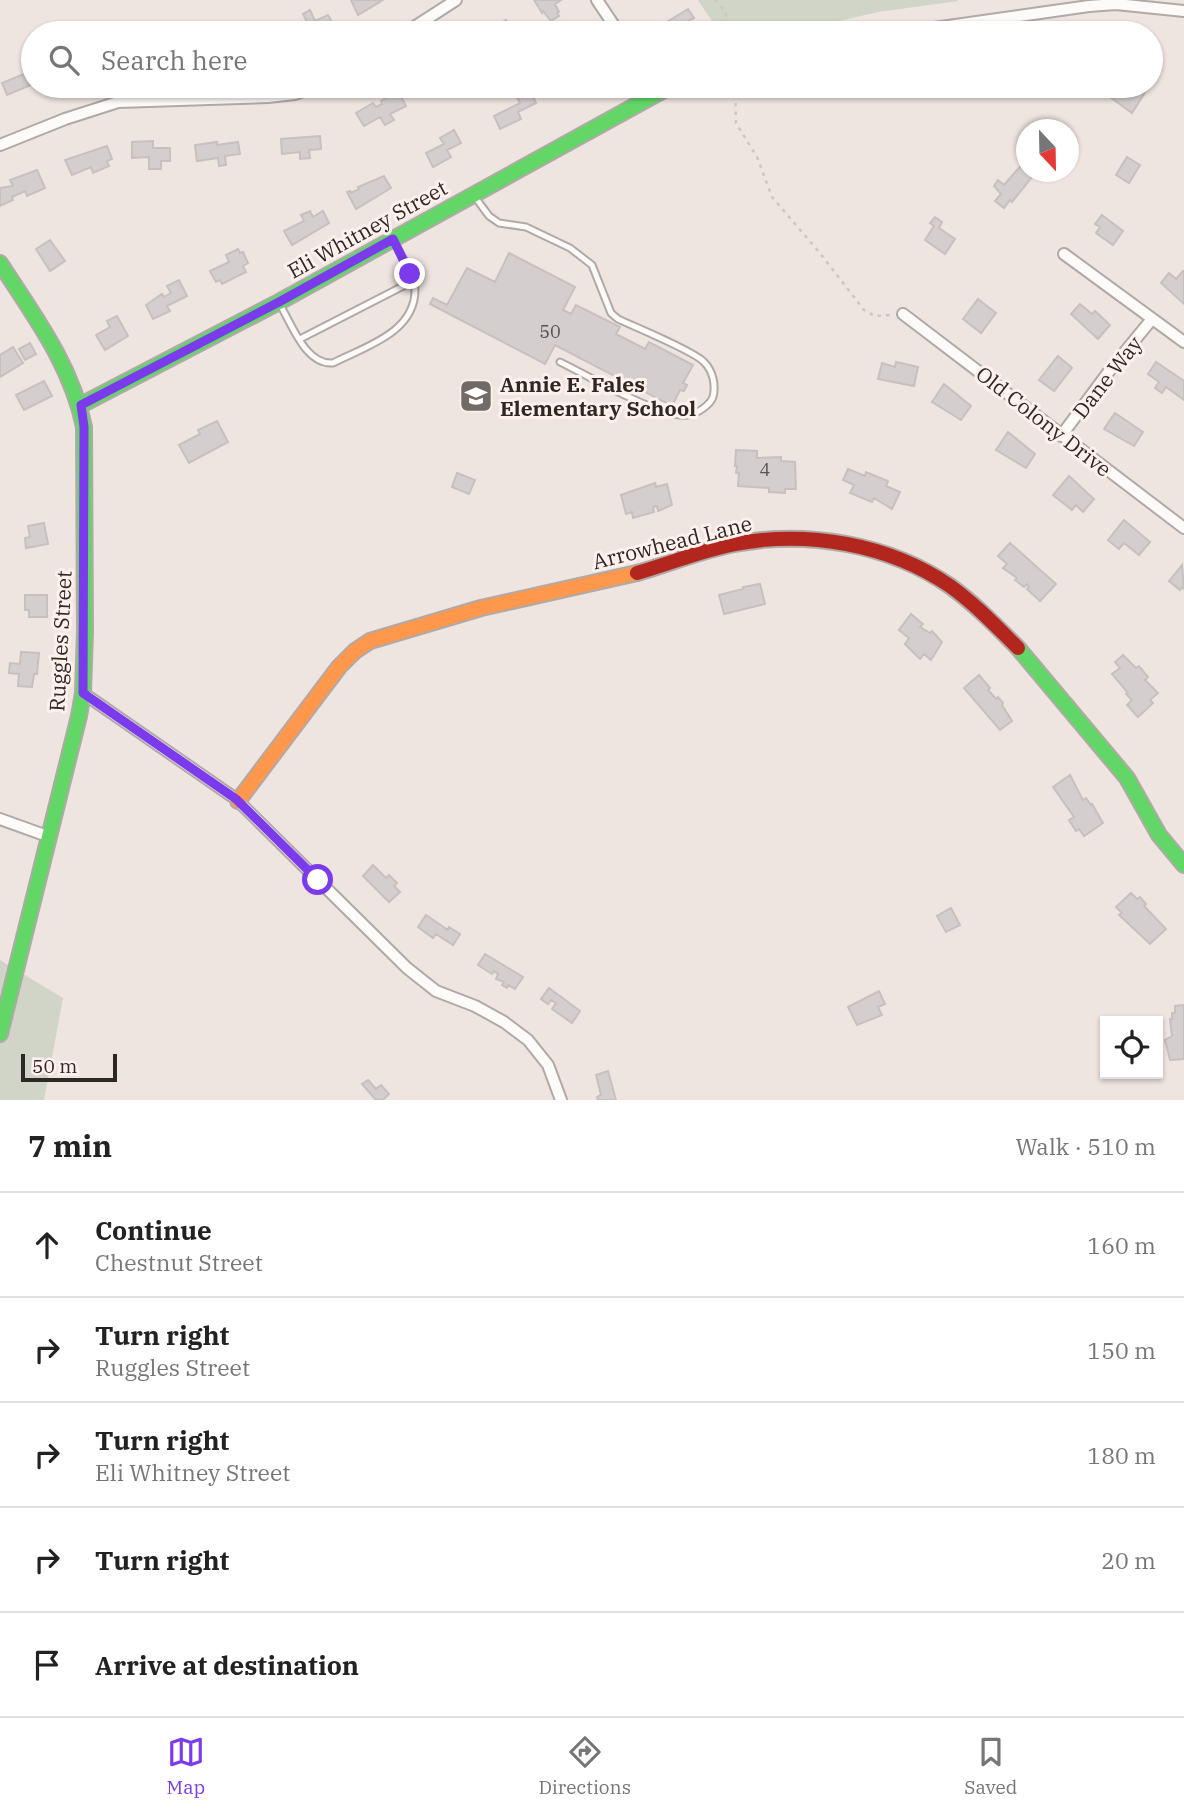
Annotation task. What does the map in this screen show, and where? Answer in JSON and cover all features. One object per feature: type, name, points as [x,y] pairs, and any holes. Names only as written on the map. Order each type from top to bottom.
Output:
[{"type":"street","points":[[424,21],[456,0]]},
{"type":"street","points":[[597,0],[611,21]]},
{"type":"street","points":[[972,21],[1081,3],[1184,11]]},
{"type":"street","points":[[0,145],[65,119],[118,102],[238,98]]},
{"type":"street","name":"Eli Whitney Street","points":[[81,405],[279,302],[644,98]]},
{"type":"street","points":[[1064,254],[1184,342]]},
{"type":"street","name":"Ruggles Street","points":[[0,263],[60,356],[81,405],[84,427],[83,693],[0,1034]]},
{"type":"street","name":"Old Colony Drive","points":[[904,314],[1184,528]]},
{"type":"street","name":"Dane Way","points":[[1061,436],[1152,319]]},
{"type":"street","name":"Arrowhead Lane","points":[[238,801],[339,667],[355,651],[370,642],[391,633],[481,608],[625,577],[734,544],[768,539],[807,539],[838,542],[898,559],[950,586],[977,607],[1018,648],[1127,779],[1160,835],[1184,865]]},
{"type":"street","points":[[83,693],[238,801],[407,968],[436,990],[475,1006],[504,1022],[528,1040],[548,1065],[561,1100]]},
{"type":"street","points":[[0,819],[50,837]]},
{"type":"lane","points":[[473,194],[489,216],[499,223],[526,227],[570,248],[592,265],[611,313],[618,319],[703,360],[712,373],[715,390],[711,402],[699,411],[688,415],[677,414],[657,410],[560,362]]},
{"type":"lane","points":[[279,302],[313,359],[324,364],[333,363],[398,329],[412,309],[415,290],[393,239]]},
{"type":"lane","points":[[300,339],[413,281]]},
{"type":"path","points":[[715,0],[724,10],[728,21]]},
{"type":"path","points":[[735,98],[736,123],[757,157],[772,197],[864,310],[874,316],[904,314]]},
{"type":"shaded area","points":[[698,0],[958,0],[839,21],[712,21]]},
{"type":"shaded area","points":[[0,960],[63,998],[44,1100],[0,1100]]},
{"type":"building","points":[[351,0],[383,0],[358,15]]},
{"type":"building","points":[[534,0],[561,0],[555,4],[559,16],[551,21]]},
{"type":"building","points":[[688,9],[694,18],[689,21],[668,21]]},
{"type":"building","points":[[310,10],[315,21],[306,21],[303,14]]},
{"type":"building","points":[[328,15],[331,21],[315,21]]},
{"type":"building","points":[[21,75],[21,89],[7,95],[2,83]]},
{"type":"building","points":[[386,98],[402,98],[406,106],[390,114],[394,120],[385,125],[380,117],[364,126],[356,113],[373,103],[376,107],[382,104],[381,101]]},
{"type":"building","points":[[518,98],[534,98],[536,103],[518,112],[521,119],[500,129],[494,116],[520,103]]},
{"type":"building","points":[[1111,98],[1141,98],[1132,113]]},
{"type":"building","points":[[454,130],[461,143],[447,150],[451,157],[433,167],[426,153],[444,144],[440,138]]},
{"type":"building","points":[[320,136],[321,149],[309,150],[310,158],[300,159],[300,152],[282,154],[281,139]]},
{"type":"building","points":[[153,141],[153,148],[170,148],[170,161],[161,161],[161,169],[149,169],[149,157],[132,158],[132,142]]},
{"type":"building","points":[[217,142],[217,145],[238,142],[240,154],[225,156],[226,165],[219,166],[218,158],[197,161],[195,145]]},
{"type":"building","points":[[107,146],[112,159],[107,161],[109,166],[93,173],[91,167],[72,175],[65,160]]},
{"type":"building","points":[[1127,157],[1140,165],[1129,183],[1116,175]]},
{"type":"building","points":[[37,170],[45,188],[27,196],[25,191],[0,206],[0,188],[13,186],[10,180]]},
{"type":"building","points":[[1016,171],[1016,182],[1028,182],[1004,208],[995,201],[1001,194],[994,186],[998,180],[1004,185]]},
{"type":"building","points":[[384,176],[391,188],[356,209],[347,192],[351,193],[359,189],[358,187]]},
{"type":"building","points":[[310,211],[313,217],[323,211],[329,223],[292,245],[284,231],[304,221],[301,215]]},
{"type":"building","points":[[1102,215],[1123,231],[1113,245],[1096,233],[1100,227],[1095,224]]},
{"type":"building","points":[[935,217],[942,222],[939,228],[955,239],[945,254],[925,240],[934,226],[930,223]]},
{"type":"building","points":[[50,240],[65,261],[50,271],[36,249]]},
{"type":"building","points":[[238,249],[240,253],[243,252],[248,263],[243,266],[246,272],[222,284],[220,280],[216,282],[210,271],[229,262],[226,255]]},
{"type":"building","points":[[509,253],[575,287],[563,310],[571,314],[576,305],[620,327],[616,334],[645,349],[649,342],[693,365],[683,383],[687,385],[684,391],[680,390],[672,406],[555,345],[545,364],[430,304],[433,298],[447,305],[467,268],[495,282]]},
{"type":"building","points":[[1183,271],[1184,304],[1161,283],[1169,273],[1176,279]]},
{"type":"building","points":[[179,280],[187,296],[167,306],[170,311],[153,319],[146,305],[162,294],[164,297],[171,293],[167,286]]},
{"type":"building","points":[[978,299],[996,313],[981,333],[963,319]]},
{"type":"building","points":[[1080,304],[1092,314],[1095,311],[1110,325],[1098,339],[1071,314]]},
{"type":"building","points":[[117,316],[128,336],[105,350],[96,335],[110,327],[107,321]]},
{"type":"building","points":[[30,343],[36,354],[25,360],[19,349]]},
{"type":"building","points":[[13,347],[23,363],[0,377],[0,355]]},
{"type":"building","points":[[1058,356],[1072,368],[1054,391],[1039,380]]},
{"type":"building","points":[[896,362],[918,367],[914,386],[878,379],[882,363],[895,367]]},
{"type":"building","points":[[1156,362],[1184,381],[1184,400],[1166,387],[1162,393],[1155,388],[1159,382],[1148,374]]},
{"type":"building","points":[[44,381],[52,396],[24,410],[16,395]]},
{"type":"building","points":[[944,384],[971,406],[961,420],[932,402]]},
{"type":"building","points":[[1115,413],[1143,432],[1134,446],[1104,429]]},
{"type":"building","points":[[217,421],[228,442],[189,463],[179,445],[200,434],[198,430]]},
{"type":"building","points":[[1008,432],[1035,454],[1026,468],[996,450]]},
{"type":"building","points":[[736,450],[757,451],[757,458],[781,457],[781,461],[795,462],[796,489],[785,489],[785,493],[769,492],[769,488],[738,486]]},
{"type":"building","points":[[848,469],[865,476],[866,472],[888,481],[886,486],[900,492],[892,509],[874,498],[872,502],[850,493],[854,485],[843,480]]},
{"type":"building","points":[[457,473],[475,480],[469,494],[452,487]]},
{"type":"building","points":[[1069,476],[1094,499],[1083,512],[1076,505],[1072,510],[1053,495]]},
{"type":"building","points":[[655,483],[656,487],[667,484],[672,505],[658,511],[657,506],[653,507],[654,512],[633,518],[632,512],[626,514],[621,495]]},
{"type":"building","points":[[1124,520],[1150,542],[1139,555],[1124,543],[1119,549],[1108,540]]},
{"type":"building","points":[[44,523],[48,544],[26,548],[25,538],[30,537],[28,526]]},
{"type":"building","points":[[1010,543],[1056,584],[1040,601],[1027,589],[1027,584],[1024,587],[1003,568],[1007,564],[998,556]]},
{"type":"building","points":[[1182,565],[1184,589],[1182,587],[1180,590],[1169,581]]},
{"type":"building","points":[[760,584],[765,604],[724,614],[719,595]]},
{"type":"building","points":[[25,595],[47,595],[47,617],[29,617],[29,610],[25,610]]},
{"type":"building","points":[[911,614],[923,624],[920,627],[930,633],[932,631],[942,642],[931,660],[924,654],[920,659],[905,644],[909,638],[899,630]]},
{"type":"building","points":[[21,652],[39,653],[37,674],[34,674],[32,687],[18,686],[19,674],[9,673],[10,663],[20,664]]},
{"type":"building","points":[[1123,655],[1136,668],[1139,666],[1148,677],[1145,680],[1158,693],[1150,700],[1153,703],[1138,717],[1127,705],[1132,700],[1126,694],[1128,693],[1112,674],[1120,668],[1115,662]]},
{"type":"building","points":[[979,675],[990,688],[988,690],[1003,703],[1012,721],[1000,730],[964,688]]},
{"type":"building","points":[[1070,775],[1083,800],[1086,798],[1092,804],[1103,823],[1084,836],[1079,829],[1076,831],[1069,820],[1074,817],[1053,787]]},
{"type":"building","points":[[373,865],[386,878],[389,875],[397,883],[394,886],[400,892],[389,902],[363,876]]},
{"type":"building","points":[[1131,893],[1137,899],[1140,897],[1146,904],[1144,906],[1166,929],[1150,944],[1119,915],[1122,913],[1116,907]]},
{"type":"building","points":[[951,908],[960,925],[946,932],[937,916]]},
{"type":"building","points":[[426,915],[448,930],[449,927],[460,934],[453,945],[436,934],[433,938],[418,927]]},
{"type":"building","points":[[485,954],[523,977],[515,989],[502,985],[504,982],[496,979],[498,974],[494,971],[492,974],[478,965]]},
{"type":"building","points":[[549,988],[580,1011],[572,1023],[552,1009],[556,1003],[551,1000],[548,1004],[541,999]]},
{"type":"building","points":[[879,991],[885,1004],[878,1007],[882,1015],[857,1025],[848,1007]]},
{"type":"building","points":[[1184,1005],[1184,1059],[1170,1060],[1165,1040],[1172,1036],[1170,1019],[1172,1013],[1175,1013],[1175,1006]]},
{"type":"building","points":[[608,1071],[616,1100],[598,1100],[597,1097],[601,1095],[596,1075]]},
{"type":"building","points":[[368,1080],[376,1089],[381,1085],[389,1094],[383,1100],[376,1100],[362,1084]]},
{"type":"traffic: fast","points":[[81,405],[279,302],[649,98]]},
{"type":"traffic: fast","points":[[0,263],[61,361],[84,427],[85,631],[83,693],[79,716],[0,1034]]},
{"type":"traffic: fast","points":[[1018,648],[1127,778],[1159,835],[1184,865]]},
{"type":"traffic: slow","points":[[238,801],[339,667],[370,641],[481,608],[637,573]]},
{"type":"traffic: jam","points":[[637,573],[710,550],[762,540],[819,540],[847,544],[901,560],[950,586],[1018,648]]},
{"type":"place","name":"Annie E. Fales Elementary School","points":[[476,396]]},
{"type":"route","points":[[318,880],[236,799],[83,693],[84,427],[81,405],[393,239],[410,274]]}]
